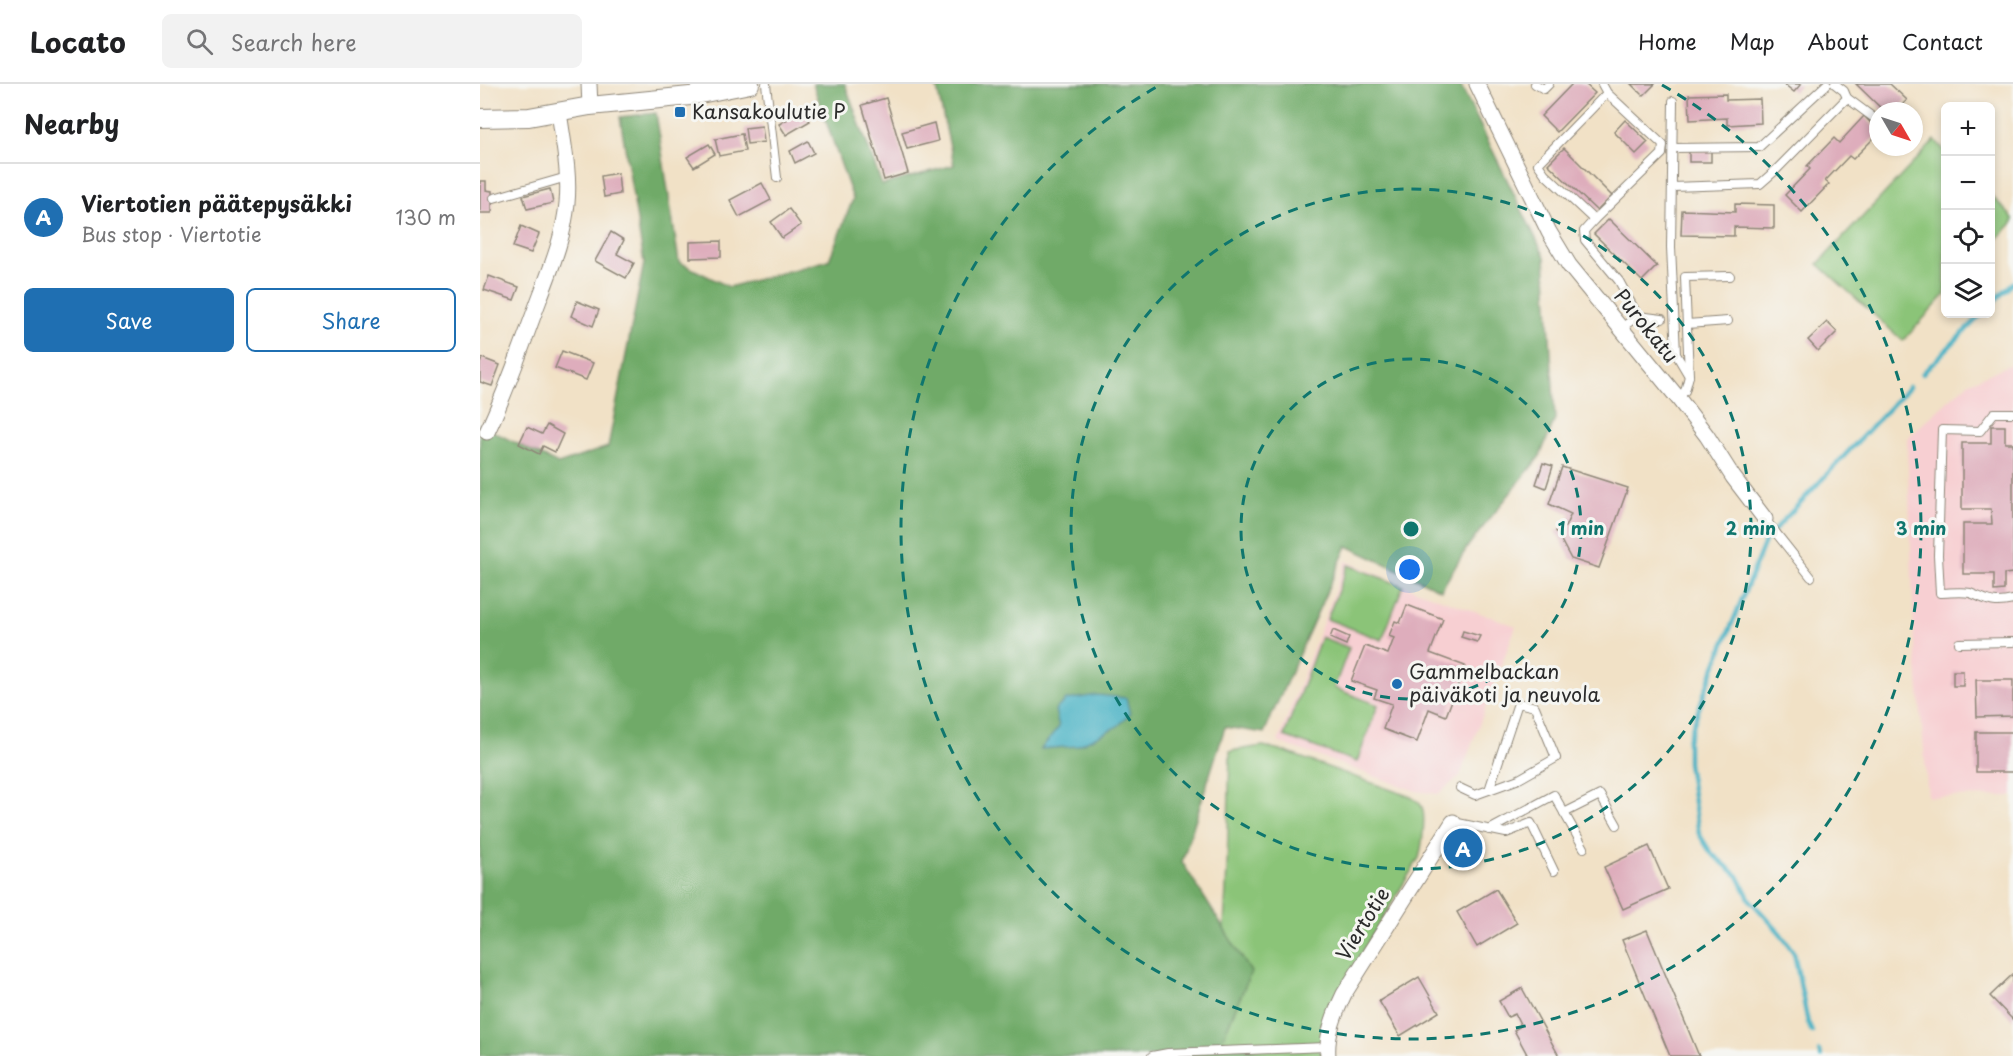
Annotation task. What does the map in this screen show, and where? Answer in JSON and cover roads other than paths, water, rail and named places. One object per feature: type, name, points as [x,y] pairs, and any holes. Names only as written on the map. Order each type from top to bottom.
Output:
[{"type":"street","points":[[589,84],[590,106]]},
{"type":"street","points":[[480,118],[529,117],[590,106],[690,96],[750,84]]},
{"type":"street","name":"Purokatu","points":[[1477,84],[1550,232],[1569,265],[1678,398],[1765,519]]},
{"type":"street","points":[[486,432],[505,395],[557,252],[564,226],[567,177],[560,112]]},
{"type":"street","name":"Viertotie","points":[[1327,1052],[1335,1015],[1344,994],[1453,822]]},
{"type":"lane","points":[[766,84],[777,178]]},
{"type":"lane","points":[[1536,84],[1544,88],[1549,84]]},
{"type":"lane","points":[[1602,84],[1607,93],[1663,146],[1662,154],[1584,231],[1585,240],[1619,281],[1638,316]]},
{"type":"lane","points":[[1673,148],[1759,147],[1827,84]]},
{"type":"lane","points":[[1835,84],[1844,91],[1847,98],[1869,114]]},
{"type":"lane","points":[[1594,220],[1545,174],[1538,164],[1607,93]]},
{"type":"lane","points":[[1672,187],[1760,184],[1847,98]]},
{"type":"lane","points":[[1673,101],[1671,247],[1676,354],[1689,376]]},
{"type":"lane","points":[[494,198],[567,177]]},
{"type":"lane","points":[[1678,398],[1685,391],[1689,376],[1685,277],[1730,276]]},
{"type":"lane","points":[[1621,328],[1638,316],[1662,319]]},
{"type":"lane","points":[[1687,324],[1728,321]]},
{"type":"lane","points":[[2013,413],[1994,413],[1980,430],[1942,430],[1938,555],[1940,593],[1968,592],[1988,602],[1999,603],[2013,600]]},
{"type":"lane","name":"Purokatu","points":[[1765,519],[1811,577]]},
{"type":"lane","points":[[1959,643],[2013,642]]},
{"type":"lane","points":[[1460,788],[1475,795],[1489,790],[1519,779],[1556,758],[1535,707],[1518,702],[1489,790]]},
{"type":"lane","points":[[1489,830],[1554,795],[1584,848]]},
{"type":"lane","points":[[1564,813],[1600,795],[1617,825]]},
{"type":"lane","points":[[1453,822],[1506,833],[1532,823],[1554,871]]},
{"type":"lane","points":[[1152,1056],[1168,1053],[1327,1052]]},
{"type":"water","points":[[1097,695],[1126,698],[1130,714],[1118,726],[1077,746],[1041,749],[1059,727],[1055,710],[1066,700]]},
{"type":"waterway","points":[[1995,300],[2013,283]]},
{"type":"waterway","points":[[1922,374],[1978,318]]},
{"type":"waterway","points":[[1812,1032],[1808,1023],[1794,953],[1780,933],[1750,900],[1738,876],[1711,853],[1699,834],[1688,763],[1688,740],[1705,691],[1766,539],[1909,387]]},
{"type":"waterway","points":[[1819,1051],[1821,1056]]},
{"type":"place","name":"Kansakoulutie P","points":[[680,112]]},
{"type":"place","name":"Gammelbackan päiväkoti ja neuvola","points":[[1397,684]]},
{"type":"place","name":"Viertotien päätepysäkki","points":[[1463,848]]}]
